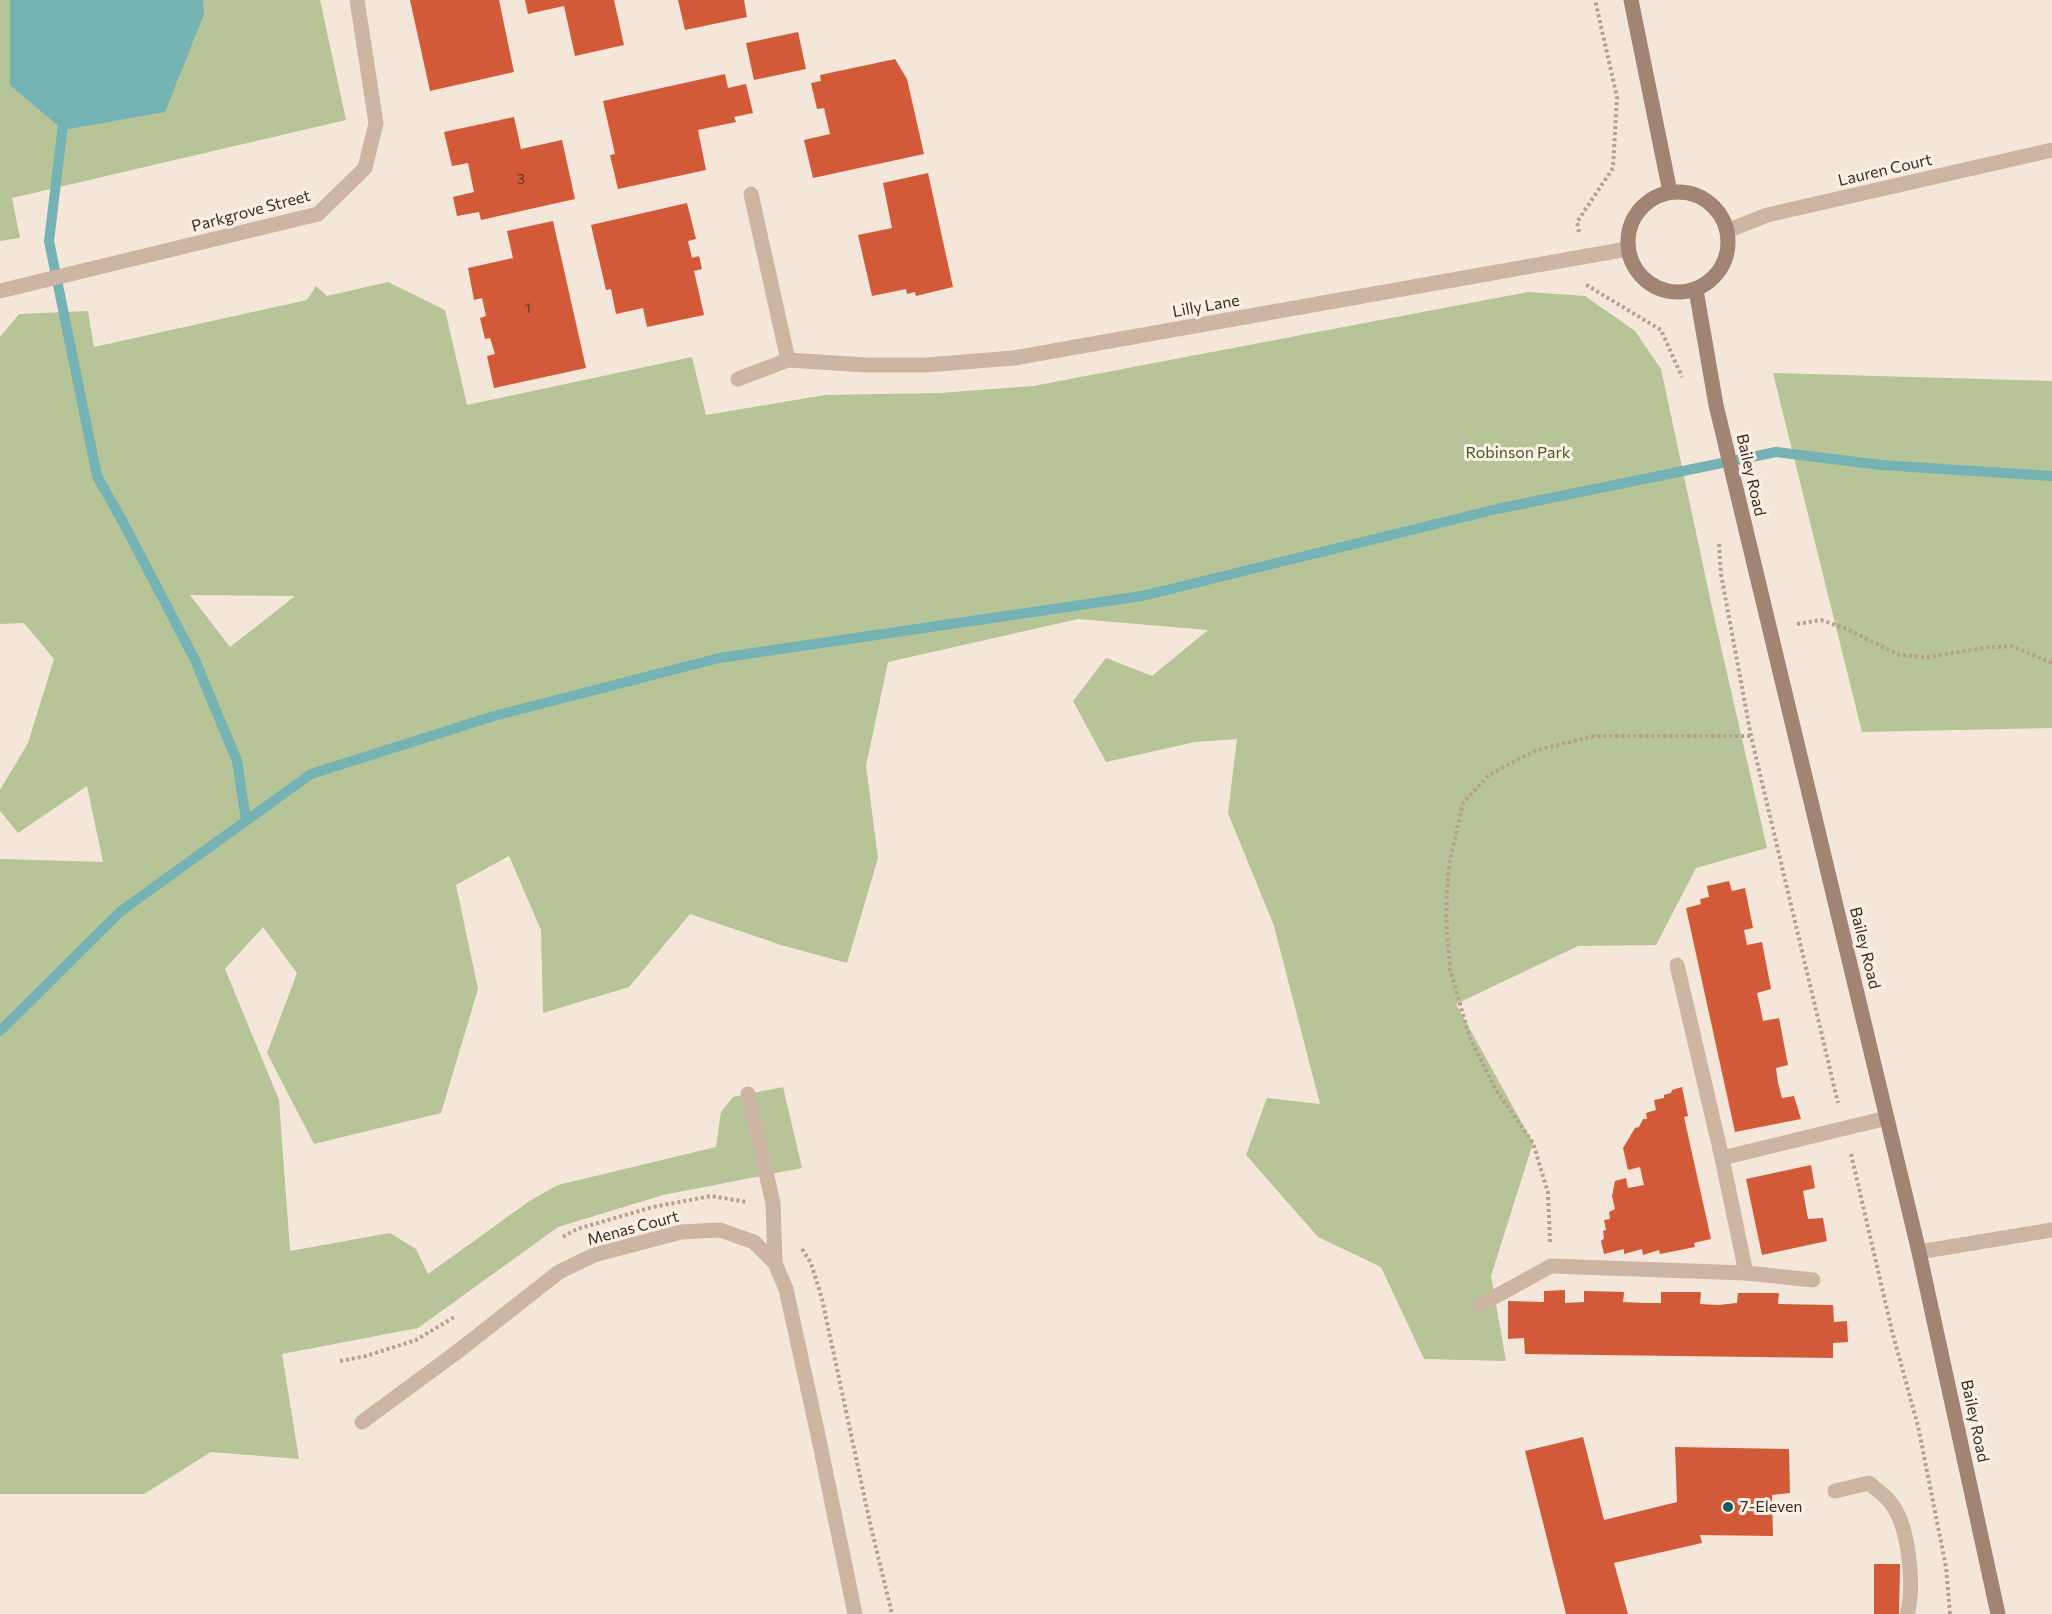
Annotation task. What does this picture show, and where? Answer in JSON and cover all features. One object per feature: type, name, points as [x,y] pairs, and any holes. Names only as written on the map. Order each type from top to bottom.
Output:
[{"type":"street","name":"Parkgrove Street","points":[[0,291],[318,214],[365,168],[376,123],[357,0]]},
{"type":"street","points":[[1631,0],[1670,192]]},
{"type":"street","name":"Lauren Court","points":[[1727,231],[1767,215],[2052,150]]},
{"type":"street","points":[[1670,192],[1692,194],[1712,205],[1721,216],[1727,231],[1728,245],[1722,266],[1709,283],[1696,290],[1681,293],[1666,292],[1652,286],[1640,276],[1627,249],[1628,233],[1633,218],[1642,206],[1655,196],[1670,192]]},
{"type":"street","points":[[751,194],[788,360]]},
{"type":"street","name":"Lilly Lane","points":[[738,379],[788,360],[866,365],[926,365],[1014,357],[1627,249]]},
{"type":"street","name":"Bailey Road","points":[[1696,290],[1716,405],[1919,1252],[1998,1614]]},
{"type":"street","points":[[1677,964],[1746,1273]]},
{"type":"street","points":[[748,1094],[773,1203],[775,1263]]},
{"type":"street","points":[[1722,1158],[1887,1118]]},
{"type":"street","name":"Menas Court","points":[[362,1422],[457,1352],[559,1272],[594,1255],[681,1232],[720,1230],[754,1242],[775,1263],[786,1289],[855,1614]]},
{"type":"street","points":[[1919,1252],[2052,1230]]},
{"type":"street","points":[[1480,1305],[1551,1266],[1746,1273],[1813,1280]]},
{"type":"street","points":[[1835,1491],[1869,1483],[1893,1505],[1908,1542],[1910,1604],[1907,1614]]},
{"type":"path","points":[[1595,0],[1617,97],[1613,168],[1577,222],[1588,286],[1661,330],[1685,383]]},
{"type":"path","points":[[1719,540],[1721,574],[1751,736],[1856,1171],[1892,1331],[1918,1426],[1946,1567],[1950,1614]]},
{"type":"path","points":[[1769,628],[1821,621],[1847,629],[1899,655],[1928,657],[2012,646],[2052,663]]},
{"type":"path","points":[[1551,1266],[1548,1192],[1533,1143],[1496,1090],[1470,1040],[1450,969],[1446,915],[1449,864],[1463,803],[1490,774],[1537,750],[1594,736],[1751,736]]},
{"type":"path","points":[[558,1240],[577,1229],[642,1210],[711,1196],[750,1202],[792,1235],[811,1263],[822,1299],[892,1614]]},
{"type":"path","points":[[340,1361],[366,1356],[416,1340],[459,1314]]},
{"type":"green space","points":[[0,0],[320,0],[346,120],[12,198],[20,238],[0,241]]},
{"type":"green space","name":"Robinson Park","points":[[388,282],[445,310],[467,405],[692,357],[706,415],[825,395],[940,393],[1033,386],[1528,292],[1585,296],[1635,331],[1661,369],[1767,848],[1696,868],[1656,945],[1578,946],[1456,1004],[1533,1143],[1491,1276],[1506,1361],[1424,1359],[1381,1267],[1318,1237],[1246,1155],[1267,1098],[1320,1104],[1274,926],[1228,813],[1237,739],[1195,742],[1106,762],[1073,701],[1106,658],[1152,676],[1208,630],[1078,619],[888,662],[866,766],[878,858],[847,963],[781,945],[690,914],[629,987],[543,1013],[541,930],[509,856],[456,885],[478,989],[441,1113],[314,1144],[267,1053],[297,973],[263,927],[225,969],[279,1100],[290,1251],[390,1233],[416,1249],[428,1274],[531,1200],[558,1185],[716,1147],[721,1112],[733,1097],[783,1087],[802,1168],[663,1195],[558,1227],[418,1328],[282,1354],[299,1459],[211,1452],[144,1494],[0,1494],[0,859],[103,862],[87,786],[18,833],[0,811],[0,790],[28,743],[54,659],[24,623],[0,624],[0,337],[19,314],[88,311],[94,347],[307,300],[316,286],[327,296]],"holes":[[[190,595],[294,596],[230,647]]]},
{"type":"green space","points":[[1773,373],[2052,381],[2052,728],[1862,732]]},
{"type":"water","points":[[10,0],[203,0],[204,14],[165,112],[63,130],[10,85]]},
{"type":"building","points":[[410,0],[499,0],[514,72],[430,91]]},
{"type":"building","points":[[525,0],[614,0],[624,45],[575,56],[564,6],[528,14]]},
{"type":"building","points":[[678,0],[744,0],[747,17],[685,30]]},
{"type":"building","points":[[798,32],[806,69],[754,80],[746,43]]},
{"type":"building","points":[[895,59],[907,79],[924,154],[813,178],[804,140],[830,134],[824,108],[817,109],[811,83],[821,81],[820,75]]},
{"type":"building","points":[[725,74],[728,88],[746,84],[753,113],[734,117],[736,122],[698,130],[706,170],[618,189],[610,155],[615,154],[603,101]]},
{"type":"building","points":[[514,117],[521,149],[562,140],[575,199],[481,220],[479,212],[457,216],[453,197],[474,192],[468,163],[452,166],[444,132]]},
{"type":"building","points":[[928,173],[953,287],[916,296],[915,292],[907,294],[906,289],[872,296],[858,235],[892,228],[883,183]]},
{"type":"building","points":[[687,203],[696,239],[688,241],[692,258],[699,256],[702,269],[694,271],[704,315],[647,327],[643,308],[616,314],[611,289],[606,290],[591,225]]},
{"type":"building","points":[[553,221],[586,368],[494,388],[487,356],[495,354],[490,338],[485,339],[480,318],[486,316],[482,298],[474,300],[468,268],[513,258],[507,231]]},
{"type":"building","points":[[1729,881],[1732,891],[1745,888],[1753,928],[1744,930],[1747,945],[1762,942],[1771,989],[1757,993],[1763,1021],[1779,1018],[1788,1065],[1776,1068],[1778,1083],[1782,1098],[1794,1096],[1801,1119],[1735,1132],[1686,908],[1701,904],[1700,899],[1709,897],[1707,886]]},
{"type":"building","points":[[1682,1087],[1688,1116],[1684,1117],[1711,1239],[1694,1243],[1695,1247],[1660,1254],[1659,1250],[1643,1255],[1642,1249],[1624,1254],[1624,1249],[1604,1254],[1601,1241],[1604,1238],[1603,1231],[1606,1230],[1604,1220],[1610,1219],[1609,1212],[1615,1209],[1612,1196],[1615,1181],[1626,1178],[1628,1188],[1644,1185],[1640,1167],[1628,1170],[1623,1148],[1635,1128],[1639,1127],[1643,1119],[1647,1119],[1646,1113],[1656,1110],[1654,1100],[1664,1098],[1664,1095],[1671,1093],[1672,1090]]},
{"type":"building","points":[[1811,1165],[1815,1188],[1803,1191],[1808,1219],[1823,1218],[1827,1241],[1762,1255],[1746,1179]]},
{"type":"building","points":[[1565,1290],[1565,1303],[1584,1302],[1584,1291],[1624,1292],[1623,1302],[1643,1303],[1661,1303],[1661,1292],[1701,1292],[1700,1304],[1718,1305],[1737,1303],[1738,1293],[1779,1293],[1778,1304],[1833,1305],[1834,1322],[1847,1321],[1848,1342],[1833,1343],[1833,1358],[1525,1354],[1524,1338],[1508,1339],[1508,1301],[1544,1302],[1544,1291]]},
{"type":"building","points":[[1583,1437],[1604,1520],[1677,1502],[1675,1447],[1789,1449],[1790,1493],[1772,1495],[1773,1536],[1700,1535],[1702,1543],[1614,1563],[1628,1614],[1566,1614],[1525,1451]]},
{"type":"building","points":[[1874,1564],[1900,1564],[1899,1614],[1874,1614]]},
{"type":"waterway","points":[[64,117],[49,241],[97,476],[195,660],[237,761],[246,820]]},
{"type":"waterway","points":[[0,1031],[121,911],[311,774],[494,716],[719,658],[1142,596],[1497,509],[1776,452],[1881,465],[2052,476]]},
{"type":"place","name":"7-Eleven","points":[[1728,1507]]}]
